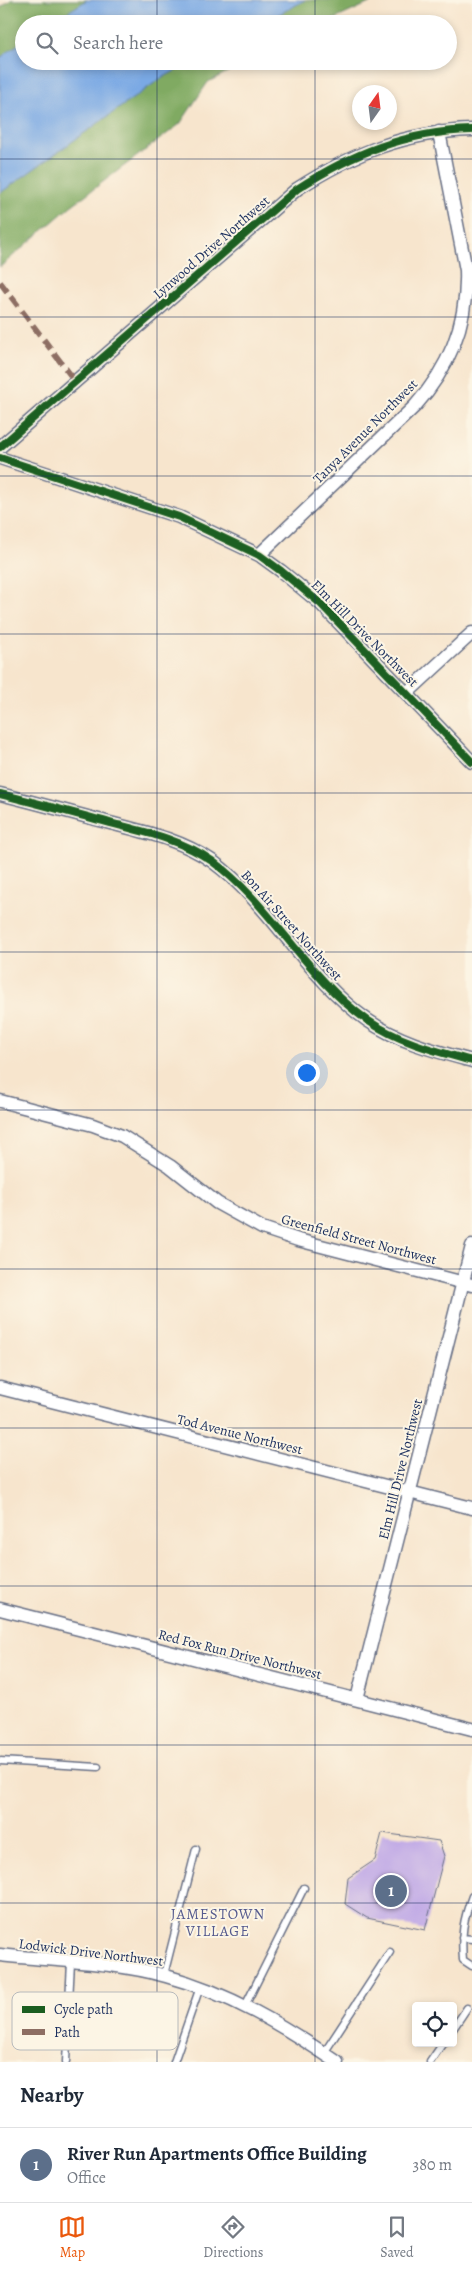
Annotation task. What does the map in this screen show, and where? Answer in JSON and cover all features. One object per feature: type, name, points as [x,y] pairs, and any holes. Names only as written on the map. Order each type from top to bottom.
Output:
[{"type":"street","name":"Lynwood Drive Northwest","points":[[0,447],[297,189],[331,167],[364,151],[420,135],[472,130]]},
{"type":"street","name":"Tanya Avenue Northwest","points":[[259,555],[415,406],[429,390],[451,355],[462,321],[466,270],[439,132]]},
{"type":"street","name":"Elm Hill Drive Northwest","points":[[0,458],[179,517],[259,555],[282,571],[321,604],[472,762]]},
{"type":"street","points":[[407,693],[472,632]]},
{"type":"street","name":"Bon Air Street Northwest","points":[[0,794],[151,834],[196,851],[235,879],[334,992],[368,1021],[414,1045],[472,1061]]},
{"type":"street","name":"Greenfield Street Northwest","points":[[0,1101],[93,1125],[122,1136],[170,1166],[217,1203],[262,1228],[298,1240],[468,1283]]},
{"type":"street","name":"Elm Hill Drive Northwest","points":[[357,1700],[410,1492],[468,1283],[472,1246]]},
{"type":"street","name":"Tod Avenue Northwest","points":[[0,1388],[472,1508]]},
{"type":"street","name":"Red Fox Run Drive Northwest","points":[[0,1610],[472,1729]]},
{"type":"street","name":"Lodwick Drive Northwest","points":[[0,1955],[71,1962],[164,1975],[200,1987],[245,2006],[294,2033],[338,2062]]},
{"type":"lane","points":[[0,1761],[98,1768]]},
{"type":"lane","points":[[164,1975],[196,1849]]},
{"type":"lane","points":[[245,2006],[304,1888]]},
{"type":"lane","points":[[472,1896],[464,1919],[462,1938],[463,1960],[472,1966]]},
{"type":"lane","points":[[462,1938],[472,1939]]},
{"type":"lane","points":[[324,2053],[390,1952]]},
{"type":"lane","points":[[70,1992],[71,1962]]},
{"type":"lane","points":[[174,2062],[200,1987]]},
{"type":"lane","points":[[457,2023],[468,2008]]},
{"type":"lane","points":[[430,2062],[440,2047]]},
{"type":"green space","points":[[11,0],[87,0],[63,15],[15,15],[15,47],[0,58],[0,8]]},
{"type":"green space","points":[[305,0],[376,0],[344,15],[278,15]]},
{"type":"green space","points":[[176,70],[231,70],[208,82],[180,124],[71,206],[0,267],[0,193],[160,79]]},
{"type":"water","points":[[87,0],[305,0],[278,15],[63,15]]},
{"type":"water","points":[[15,47],[15,70],[176,70],[160,79],[0,193],[0,58]]},
{"type":"building","points":[[382,1833],[439,1841],[444,1856],[425,1930],[367,1918],[345,1904],[348,1878],[375,1860]]},
{"type":"marked path","points":[[0,282],[75,381]]},
{"type":"cycle path","points":[[0,447],[297,189],[339,165],[380,147],[424,135],[472,130]]},
{"type":"cycle path","points":[[0,458],[179,517],[259,555],[321,604],[472,762]]},
{"type":"cycle path","points":[[0,794],[150,833],[188,847],[212,861],[253,898],[325,983],[345,1003],[367,1020],[405,1040],[472,1061]]},
{"type":"place","name":"River Run Apartments Office Building","points":[[391,1891]]},
{"type":"district","name":"JAMESTOWN VILLAGE","points":[[218,1922]]}]
